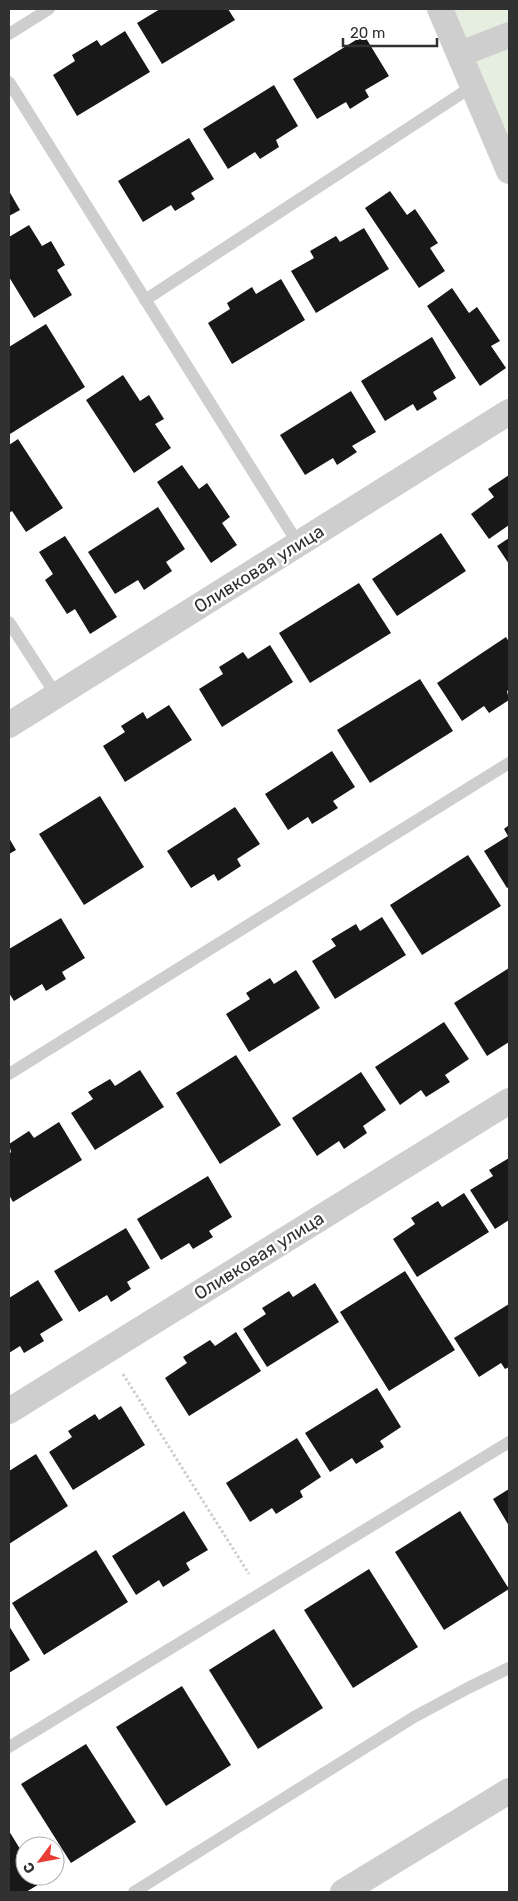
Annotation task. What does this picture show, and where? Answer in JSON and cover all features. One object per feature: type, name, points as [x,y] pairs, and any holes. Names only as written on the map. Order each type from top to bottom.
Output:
[{"type":"street","points":[[440,9],[509,171]]},
{"type":"street","points":[[460,54],[509,35]]},
{"type":"street","name":"Оливковая улица","points":[[9,725],[509,412]]},
{"type":"street","name":"Оливковая улица","points":[[9,1411],[509,1101]]},
{"type":"street","points":[[343,1892],[509,1791]]},
{"type":"lane","points":[[9,34],[49,9]]},
{"type":"lane","points":[[9,82],[299,545]]},
{"type":"lane","points":[[145,300],[473,86]]},
{"type":"lane","points":[[9,622],[56,696]]},
{"type":"lane","points":[[9,1074],[509,763]]},
{"type":"lane","points":[[9,1747],[509,1442]]},
{"type":"lane","points":[[134,1892],[414,1717],[509,1668]]},
{"type":"path","points":[[108,1350],[261,1594]]},
{"type":"shaded area","points":[[447,9],[509,9],[509,157]]},
{"type":"building","points":[[160,9],[228,9],[235,20],[162,64],[137,23]]},
{"type":"building","points":[[125,31],[150,72],[77,116],[53,75],[75,61],[72,55],[97,40],[101,46]]},
{"type":"building","points":[[364,35],[389,76],[365,90],[369,97],[350,109],[346,102],[317,119],[293,79]]},
{"type":"building","points":[[274,85],[298,126],[276,140],[279,147],[260,159],[255,152],[228,169],[203,129]]},
{"type":"building","points":[[189,138],[214,179],[191,193],[195,199],[175,211],[171,205],[143,222],[118,181]]},
{"type":"building","points":[[9,191],[20,210],[9,216]]},
{"type":"building","points":[[390,191],[407,215],[415,209],[438,243],[430,248],[445,271],[419,288],[365,208]]},
{"type":"building","points":[[29,225],[42,246],[51,241],[65,265],[57,270],[72,295],[34,318],[9,277],[9,237]]},
{"type":"building","points":[[364,228],[389,269],[316,313],[291,271],[314,258],[310,251],[336,236],[340,242]]},
{"type":"building","points":[[281,279],[305,320],[232,364],[208,323],[230,309],[227,303],[252,287],[256,294]]},
{"type":"building","points":[[452,288],[469,313],[477,307],[500,341],[491,346],[506,368],[480,386],[427,306]]},
{"type":"building","points":[[46,324],[85,387],[10,434],[9,347]]},
{"type":"building","points":[[432,337],[456,378],[433,392],[437,399],[417,411],[413,404],[385,421],[361,381]]},
{"type":"building","points":[[123,375],[140,401],[149,395],[164,419],[155,424],[171,448],[134,473],[86,400]]},
{"type":"building","points":[[351,391],[376,432],[352,446],[357,452],[337,465],[333,458],[305,475],[280,435]]},
{"type":"building","points":[[18,439],[63,508],[26,532],[12,511],[9,513],[9,445]]},
{"type":"building","points":[[182,465],[199,489],[207,483],[230,517],[222,523],[237,545],[211,563],[157,482]]},
{"type":"building","points":[[509,475],[509,525],[489,539],[471,514],[494,497],[488,489]]},
{"type":"building","points":[[158,507],[185,549],[166,562],[172,571],[144,590],[138,580],[115,594],[88,552]]},
{"type":"building","points":[[441,533],[466,571],[397,616],[372,579]]},
{"type":"building","points":[[65,536],[117,617],[90,634],[75,609],[67,614],[45,580],[53,574],[39,552]]},
{"type":"building","points":[[509,538],[509,564],[497,546]]},
{"type":"building","points":[[359,583],[391,633],[310,683],[279,633]]},
{"type":"building","points":[[506,637],[509,642],[509,690],[507,691],[509,700],[489,713],[484,706],[462,721],[437,683]]},
{"type":"building","points":[[270,645],[293,682],[222,727],[199,689],[223,674],[219,667],[243,652],[248,659]]},
{"type":"building","points":[[420,679],[453,731],[370,783],[337,730]]},
{"type":"building","points":[[169,705],[192,740],[125,782],[103,746],[125,732],[121,726],[143,712],[147,719]]},
{"type":"building","points":[[332,751],[355,787],[333,801],[338,808],[312,824],[308,817],[288,830],[265,794]]},
{"type":"building","points":[[100,796],[144,867],[84,905],[39,834]]},
{"type":"building","points":[[235,807],[260,844],[237,859],[241,866],[218,881],[214,874],[191,888],[167,851]]},
{"type":"building","points":[[509,825],[509,887],[507,888],[484,851],[508,836],[504,829]]},
{"type":"building","points":[[9,838],[16,850],[9,854]]},
{"type":"building","points":[[468,855],[501,906],[422,955],[390,905]]},
{"type":"building","points":[[382,917],[406,955],[335,999],[312,961],[336,946],[331,939],[356,924],[360,931]]},
{"type":"building","points":[[61,918],[85,958],[62,972],[66,979],[46,991],[42,984],[14,1001],[9,993],[9,949]]},
{"type":"building","points":[[509,968],[509,1042],[487,1056],[454,1003]]},
{"type":"building","points":[[296,970],[320,1008],[249,1052],[226,1014],[250,999],[246,993],[270,978],[274,984]]},
{"type":"building","points":[[444,1022],[469,1059],[445,1075],[450,1082],[426,1097],[421,1090],[400,1105],[375,1067]]},
{"type":"building","points":[[236,1055],[281,1125],[220,1164],[176,1093]]},
{"type":"building","points":[[140,1070],[164,1107],[95,1150],[71,1113],[93,1099],[88,1092],[110,1079],[115,1086]]},
{"type":"building","points":[[361,1072],[386,1110],[363,1126],[367,1133],[344,1149],[339,1141],[317,1156],[292,1118]]},
{"type":"building","points":[[59,1122],[82,1160],[13,1202],[9,1195],[9,1154],[11,1152],[9,1144],[29,1131],[34,1138]]},
{"type":"building","points":[[509,1158],[509,1220],[495,1229],[470,1190],[493,1176],[489,1170]]},
{"type":"building","points":[[208,1176],[232,1217],[209,1231],[213,1237],[193,1249],[189,1243],[161,1260],[137,1219]]},
{"type":"building","points":[[464,1193],[489,1232],[417,1277],[393,1239],[415,1224],[411,1218],[438,1201],[442,1207]]},
{"type":"building","points":[[126,1228],[150,1268],[127,1282],[131,1289],[111,1302],[107,1295],[79,1312],[54,1271]]},
{"type":"building","points":[[405,1271],[455,1350],[389,1391],[340,1312]]},
{"type":"building","points":[[38,1280],[63,1320],[40,1334],[44,1341],[24,1353],[20,1346],[9,1353],[9,1298]]},
{"type":"building","points":[[315,1283],[339,1322],[267,1367],[243,1329],[266,1314],[262,1308],[289,1291],[293,1297]]},
{"type":"building","points":[[509,1304],[509,1367],[505,1369],[501,1363],[479,1377],[454,1338]]},
{"type":"building","points":[[236,1332],[261,1371],[189,1416],[165,1378],[187,1363],[183,1357],[210,1340],[215,1346]]},
{"type":"building","points":[[377,1388],[401,1427],[380,1441],[384,1447],[356,1464],[352,1458],[330,1472],[305,1433]]},
{"type":"building","points":[[121,1406],[145,1445],[73,1490],[49,1452],[72,1437],[68,1431],[95,1414],[99,1420]]},
{"type":"building","points":[[297,1438],[321,1477],[300,1491],[303,1497],[276,1514],[272,1508],[250,1522],[226,1483]]},
{"type":"building","points":[[36,1454],[68,1506],[9,1544],[9,1471]]},
{"type":"building","points":[[509,1489],[509,1526],[493,1499]]},
{"type":"building","points":[[184,1511],[208,1550],[186,1563],[190,1570],[163,1587],[159,1580],[136,1595],[112,1556]]},
{"type":"building","points":[[460,1511],[509,1589],[444,1630],[395,1552]]},
{"type":"building","points":[[96,1550],[128,1602],[44,1655],[12,1603]]},
{"type":"building","points":[[369,1569],[418,1647],[353,1688],[304,1610]]},
{"type":"building","points":[[9,1626],[30,1660],[9,1673]]},
{"type":"building","points":[[274,1629],[323,1708],[258,1749],[209,1670]]},
{"type":"building","points":[[182,1686],[231,1765],[166,1806],[116,1727]]},
{"type":"building","points":[[86,1744],[136,1822],[71,1863],[65,1854],[65,1836],[54,1836],[21,1784]]},
{"type":"building","points":[[9,1831],[15,1841],[15,1886],[36,1886],[26,1892],[9,1892]]}]
